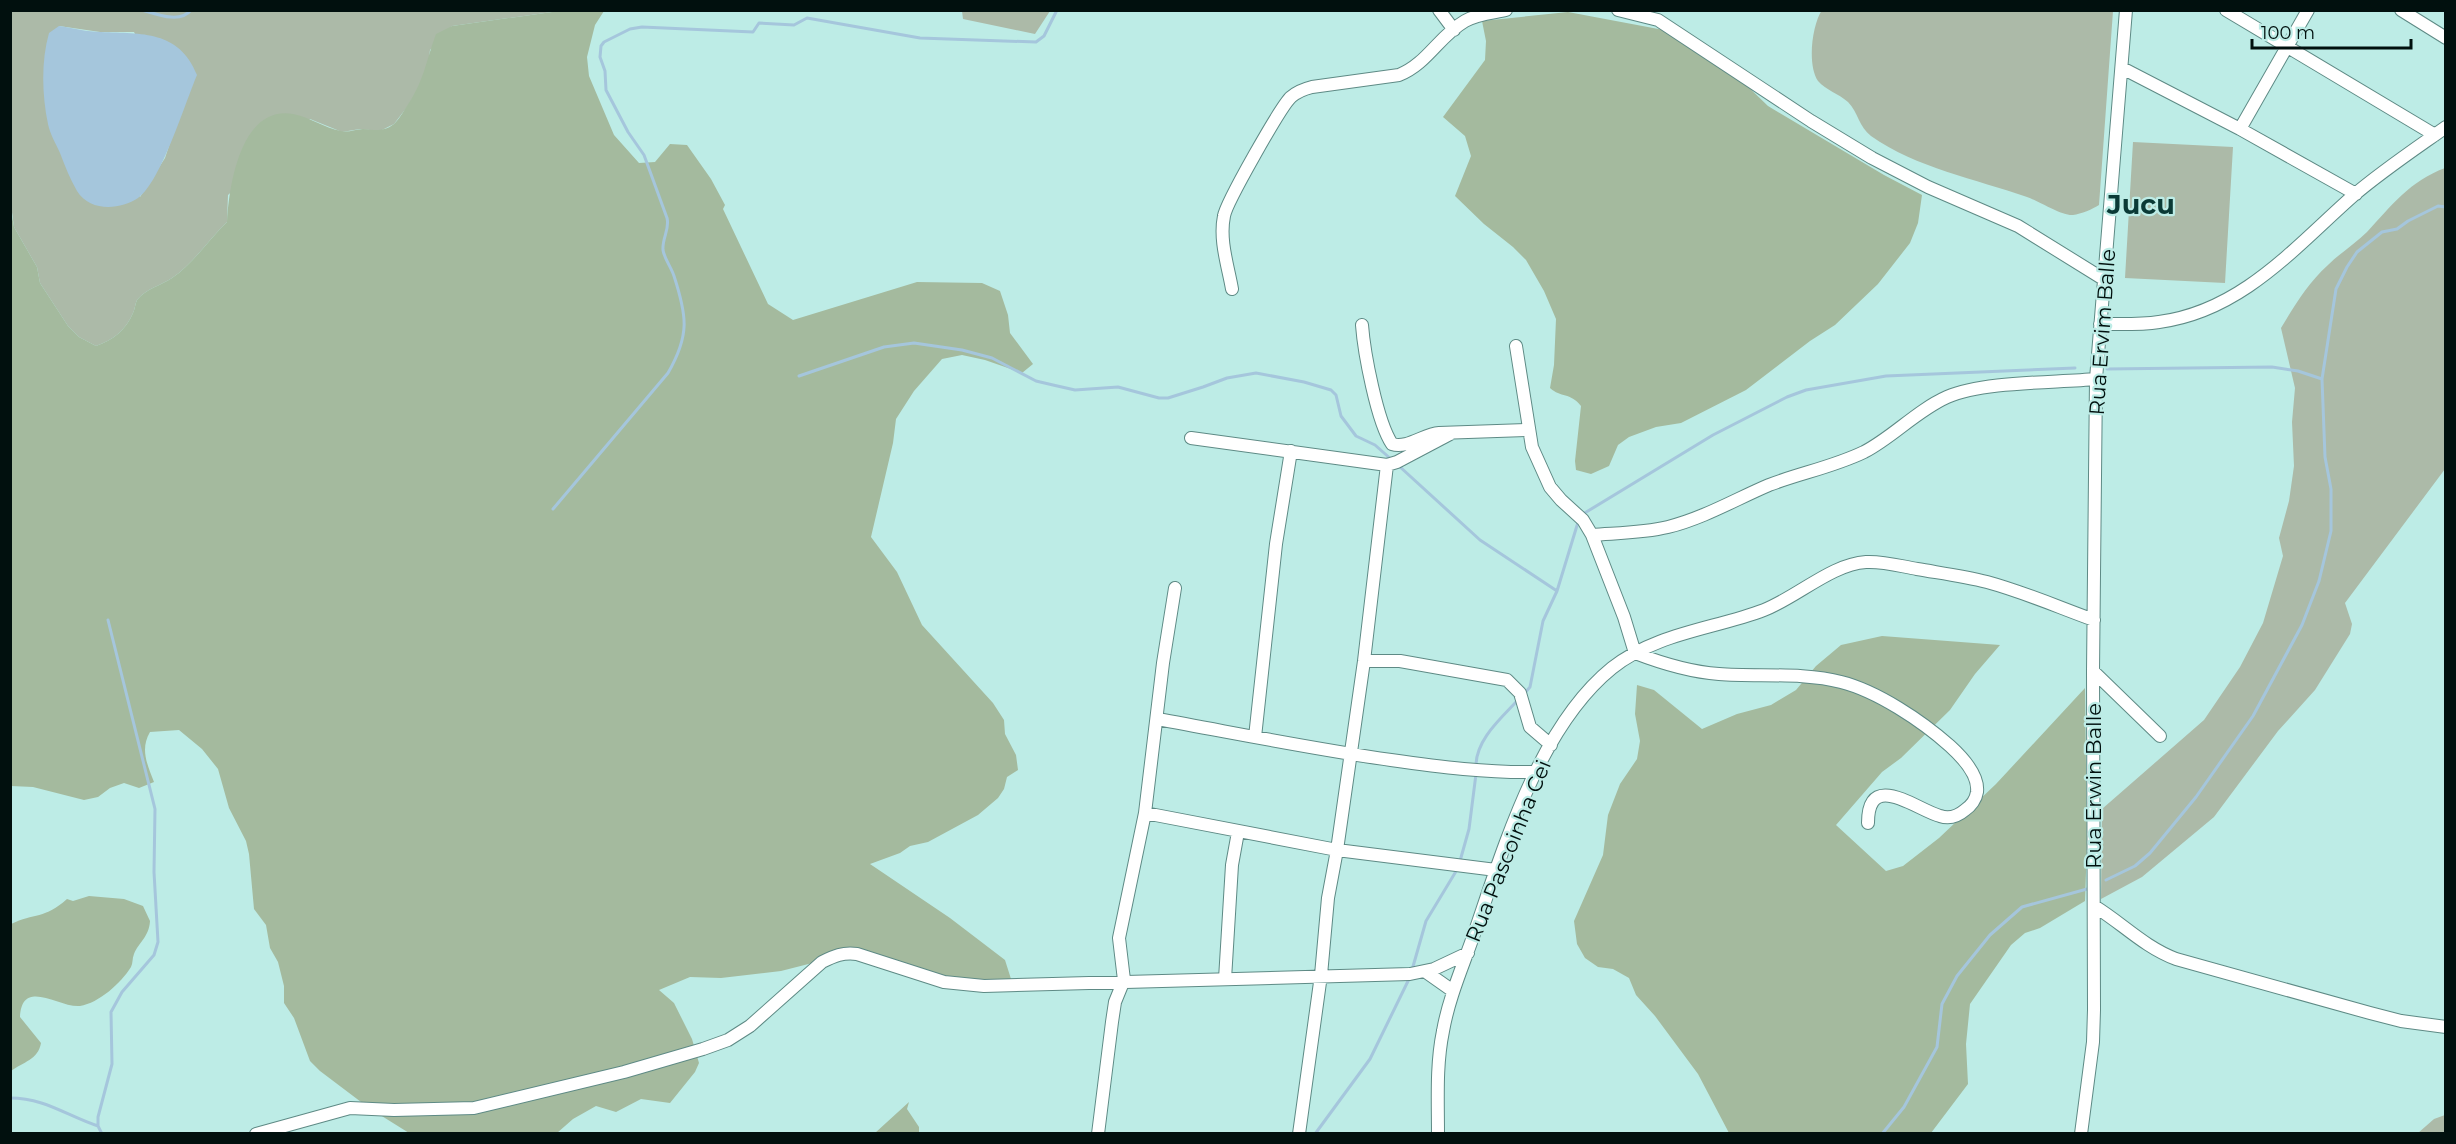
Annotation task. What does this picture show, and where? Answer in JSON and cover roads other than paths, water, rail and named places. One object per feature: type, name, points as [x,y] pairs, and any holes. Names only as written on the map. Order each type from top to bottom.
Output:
[{"type":"street","points":[[1439,10],[1454,30]]},
{"type":"street","points":[[1232,289],[1223,240],[1224,215],[1269,130],[1291,97],[1301,90],[1312,87],[1399,75],[1409,71],[1418,66],[1466,20],[1478,15],[1506,10]]},
{"type":"street","points":[[1618,10],[1659,20],[1811,121],[1872,158],[1928,187],[2018,226],[2105,280]]},
{"type":"street","name":"Rua Ervim Balle","points":[[2095,438],[2100,324],[2126,10]]},
{"type":"street","points":[[2100,324],[2139,324],[2169,320],[2208,309],[2233,298],[2284,259],[2356,194],[2440,131],[2287,47],[2226,10]]},
{"type":"street","points":[[2240,129],[2308,10]]},
{"type":"street","points":[[2401,10],[2445,38]]},
{"type":"street","points":[[2122,68],[2240,129],[2356,194]]},
{"type":"street","points":[[1362,325],[1370,378],[1392,444],[1400,446],[1428,434],[1528,430]]},
{"type":"street","points":[[1516,346],[1532,447],[1550,487],[1583,520],[1592,535],[1624,617],[1635,653],[1700,672],[1822,678],[1859,687],[1886,700],[1943,740],[1958,752],[1975,778],[1978,790],[1975,799],[1968,809],[1959,815],[1948,818],[1939,816],[1907,800],[1886,796],[1872,802],[1868,812],[1868,823]]},
{"type":"street","points":[[1592,535],[1638,532],[1692,519],[1771,484],[1829,467],[1866,451],[1947,397],[1969,390],[2096,380]]},
{"type":"street","points":[[1191,438],[1387,465],[1455,432]]},
{"type":"street","name":"Rua Erwin Balle","points":[[2081,1134],[2093,1042],[2095,438]]},
{"type":"street","points":[[1255,737],[1277,533],[1291,451]]},
{"type":"street","points":[[1299,1134],[1321,975],[1328,898],[1364,661],[1387,465]]},
{"type":"street","name":"Rua Pascoinha Cei","points":[[1438,1134],[1439,1053],[1447,1008],[1496,870],[1536,772],[1551,745],[1582,698],[1612,668],[1661,640],[1767,609],[1833,573],[1850,565],[1865,562],[1903,566],[1985,581],[2094,620]]},
{"type":"street","points":[[1098,1134],[1115,1002],[1124,981],[1119,938],[1145,813],[1163,663],[1175,588]]},
{"type":"street","points":[[1364,661],[1400,661],[1507,680],[1520,693],[1530,727],[1551,745]]},
{"type":"street","points":[[2093,671],[2160,736]]},
{"type":"street","points":[[1157,719],[1350,755],[1463,770],[1536,772]]},
{"type":"street","points":[[1145,813],[1337,849],[1496,870]]},
{"type":"street","points":[[1225,979],[1232,866],[1238,832]]},
{"type":"street","points":[[2094,906],[2114,918],[2151,948],[2176,959],[2401,1021],[2445,1027]]},
{"type":"street","points":[[256,1134],[350,1108],[394,1110],[474,1108],[624,1072],[703,1049],[728,1040],[750,1026],[822,962],[835,955],[846,953],[857,954],[944,982],[1013,987],[1124,981],[1392,975],[1426,972],[1468,953]]},
{"type":"street","points":[[1426,972],[1453,991]]},
{"type":"water","points":[[59,26],[158,37],[170,42],[180,50],[189,60],[197,75],[164,159],[147,189],[131,202],[106,207],[89,203],[83,198],[72,182],[52,135],[44,101],[43,78],[49,33]]},
{"type":"waterway","points":[[142,10],[174,17],[191,10]]},
{"type":"waterway","points":[[553,509],[668,373],[683,336],[682,303],[663,250],[668,226],[667,218],[644,155],[628,132],[606,90],[605,71],[600,57],[601,46],[604,42],[630,29],[642,27],[753,32],[759,23],[794,25],[807,18],[920,38],[1036,42],[1044,36],[1057,10]]},
{"type":"waterway","points":[[2106,880],[2135,866],[2150,853],[2196,797],[2253,716],[2302,625],[2319,581],[2331,531],[2331,489],[2325,457],[2322,379],[2336,289],[2347,267],[2357,252],[2382,232],[2397,229],[2438,206],[2446,207]]},
{"type":"waterway","points":[[799,376],[884,347],[914,343],[962,350],[992,358],[1036,381],[1075,390],[1118,387],[1159,398],[1168,398],[1227,378],[1256,373],[1304,382],[1331,390],[1336,395],[1341,416],[1356,436],[1375,445],[1392,460]]},
{"type":"waterway","points":[[2107,369],[2272,367],[2298,371],[2322,379]]},
{"type":"waterway","points":[[1583,514],[1713,435],[1787,397],[1806,390],[1886,376],[2075,368]]},
{"type":"waterway","points":[[1399,466],[1480,540],[1557,591]]},
{"type":"waterway","points":[[1524,694],[1530,687],[1543,621],[1557,591],[1579,519]]},
{"type":"waterway","points":[[102,1134],[98,1126],[98,1117],[112,1064],[111,1012],[122,992],[154,955],[158,942],[154,872],[155,809],[108,620]]},
{"type":"waterway","points":[[1476,767],[1484,739],[1517,701]]},
{"type":"waterway","points":[[1460,861],[1469,829],[1476,774]]},
{"type":"waterway","points":[[1412,970],[1426,921],[1458,868]]},
{"type":"waterway","points":[[1882,1134],[1904,1107],[1937,1047],[1942,1004],[1957,976],[1990,935],[2022,907],[2087,889]]},
{"type":"waterway","points":[[1315,1134],[1370,1059],[1410,977]]},
{"type":"waterway","points":[[10,1098],[45,1104],[98,1126]]},
{"type":"district","name":"Jucu","points":[[2141,204]]}]
